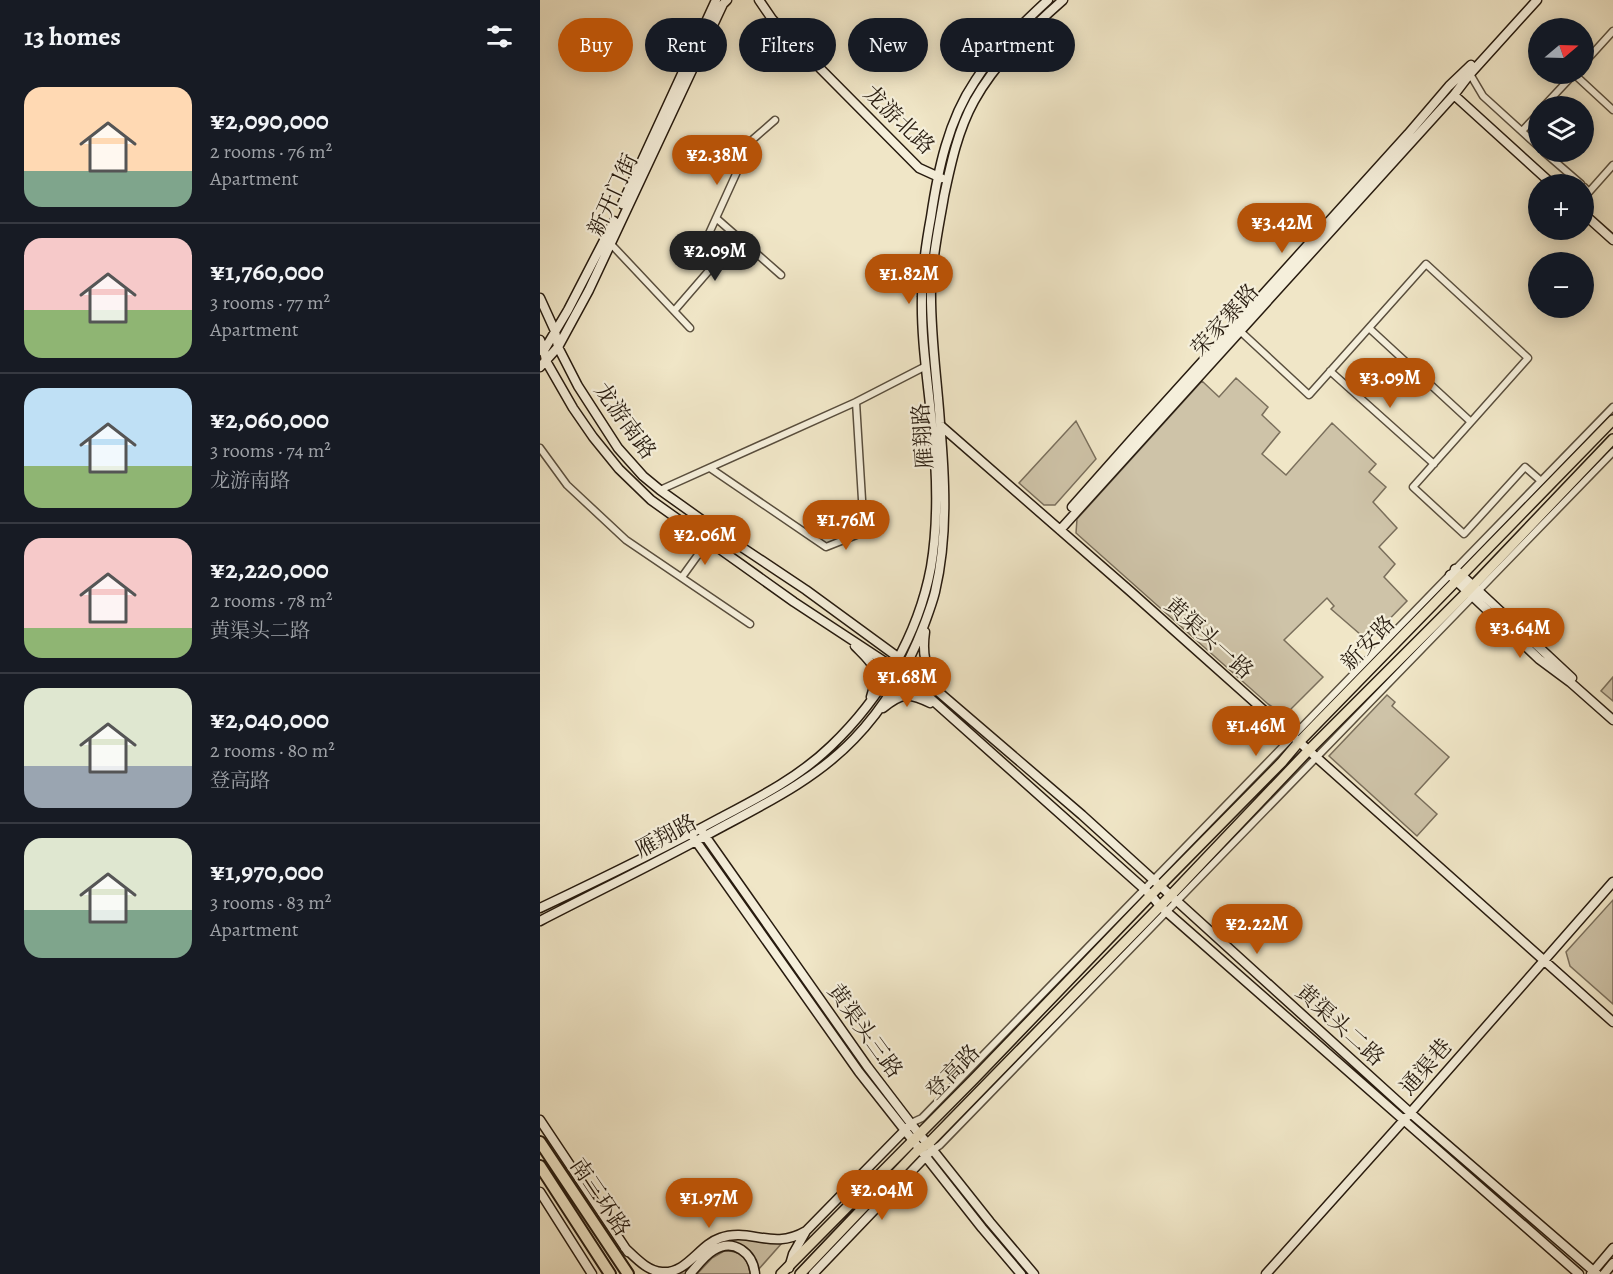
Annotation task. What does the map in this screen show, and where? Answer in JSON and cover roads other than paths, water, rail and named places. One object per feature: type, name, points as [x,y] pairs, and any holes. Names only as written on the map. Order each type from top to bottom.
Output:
[{"type":"highway","name":"南三环路","points":[[540,1142],[628,1274]]},
{"type":"highway","name":"南三环路","points":[[540,1166],[610,1274]]},
{"type":"main road","name":"新开门街","points":[[543,358],[612,226],[716,0]]},
{"type":"main road","name":"新开门街","points":[[543,358],[558,347],[593,282],[723,4],[727,0]]},
{"type":"main road","name":"龙游北路","points":[[759,0],[786,34],[919,168],[947,180]]},
{"type":"main road","name":"雁翔路","points":[[540,921],[693,838],[799,773],[833,744],[869,703],[908,642],[923,599],[935,534],[935,458],[926,366],[922,280],[937,176],[959,110],[975,80],[997,51],[1048,0]]},
{"type":"main road","name":"雁翔路","points":[[703,832],[762,806],[806,778],[842,751],[873,716],[907,664],[927,617],[935,591],[943,538],[941,426],[931,288],[937,237],[952,157],[966,120],[984,85],[1005,58],[1063,0]]},
{"type":"main road","name":"荣家寨路","points":[[1058,528],[1135,436],[1408,135],[1449,86],[1468,69],[1530,0]]},
{"type":"main road","name":"荣家寨路","points":[[1058,528],[1240,331],[1537,0]]},
{"type":"main road","points":[[1454,95],[1541,174]]},
{"type":"main road","points":[[1594,223],[1613,240]]},
{"type":"main road","name":"龙游南路","points":[[540,298],[555,332],[558,347],[578,386],[618,448],[644,476],[716,530],[806,590],[899,657]]},
{"type":"main road","name":"龙游南路","points":[[540,340],[543,358],[586,428],[619,469],[651,500],[846,637],[902,673]]},
{"type":"main road","name":"新安路","points":[[1148,892],[1282,762],[1295,740],[1456,575],[1613,420]]},
{"type":"main road","name":"黄渠头一路","points":[[941,426],[1613,1022]]},
{"type":"main road","name":"新安路","points":[[1164,909],[1472,591],[1613,439]]},
{"type":"main road","points":[[1456,575],[1539,659],[1570,682],[1613,720]]},
{"type":"main road","points":[[1472,591],[1613,714]]},
{"type":"main road","points":[[927,617],[924,657],[930,675],[946,698]]},
{"type":"main road","points":[[846,637],[870,660],[874,668],[875,681],[869,703]]},
{"type":"main road","name":"黄渠头二路","points":[[899,657],[1157,882],[1579,1274]]},
{"type":"main road","name":"黄渠头二路","points":[[902,673],[1148,892],[1164,909],[1594,1273]]},
{"type":"main road","points":[[873,716],[894,699],[909,695],[916,696],[942,709]]},
{"type":"main road","name":"黄渠头三路","points":[[703,832],[867,1066],[911,1123],[925,1157],[1021,1274]]},
{"type":"main road","name":"雁翔路","points":[[540,908],[693,838]]},
{"type":"main road","name":"黄渠头三路","points":[[693,838],[859,1072],[904,1130],[917,1141]]},
{"type":"main road","name":"通渠巷","points":[[1266,1274],[1613,882]]},
{"type":"main road","name":"登高路","points":[[800,1274],[917,1141],[1148,892]]},
{"type":"main road","name":"登高路","points":[[917,1141],[931,1147],[1164,909]]},
{"type":"main road","points":[[540,1120],[644,1274]]},
{"type":"main road","points":[[785,1271],[806,1231],[911,1123]]},
{"type":"main road","name":"登高路","points":[[785,1271],[917,1141]]},
{"type":"main road","points":[[813,1274],[925,1157],[931,1147],[1034,1274]]},
{"type":"main road","points":[[540,1192],[592,1274]]},
{"type":"main road","points":[[625,1248],[646,1267],[669,1272],[682,1267],[708,1244],[722,1237],[736,1235],[768,1240],[790,1239],[806,1231]]},
{"type":"main road","points":[[690,1274],[716,1249],[733,1246],[749,1256],[753,1262],[755,1274]]},
{"type":"main road","points":[[1594,1273],[1613,1248]]},
{"type":"main road","points":[[807,1274],[816,1257]]},
{"type":"main road","points":[[1604,1274],[1613,1263]]},
{"type":"street","points":[[1594,52],[1613,31]]},
{"type":"street","points":[[1470,74],[1483,96],[1528,137]]},
{"type":"street","points":[[1553,96],[1565,84]]},
{"type":"street","points":[[1585,84],[1613,110]]},
{"type":"street","points":[[722,256],[706,240],[751,141],[775,120]]},
{"type":"street","points":[[1522,131],[1528,124]]},
{"type":"street","points":[[1555,162],[1569,174]]},
{"type":"street","points":[[1594,186],[1613,165]]},
{"type":"street","points":[[716,218],[781,275]]},
{"type":"street","points":[[674,311],[738,237]]},
{"type":"street","points":[[610,243],[690,328]]},
{"type":"street","points":[[1240,331],[1309,395],[1426,264],[1528,358],[1413,488],[1464,534],[1525,467],[1541,481]]},
{"type":"street","points":[[1369,328],[1471,422]]},
{"type":"street","points":[[660,490],[856,402],[926,366]]},
{"type":"street","points":[[1330,371],[1434,464]]},
{"type":"street","points":[[710,468],[826,547],[864,531],[856,402]]},
{"type":"street","points":[[1456,575],[1613,406]]},
{"type":"street","points":[[540,448],[567,486],[626,540],[750,624]]},
{"type":"street","points":[[1472,591],[1613,452]]},
{"type":"street","points":[[682,578],[708,541]]},
{"type":"street","points":[[911,1123],[922,1118],[1148,892]]}]
